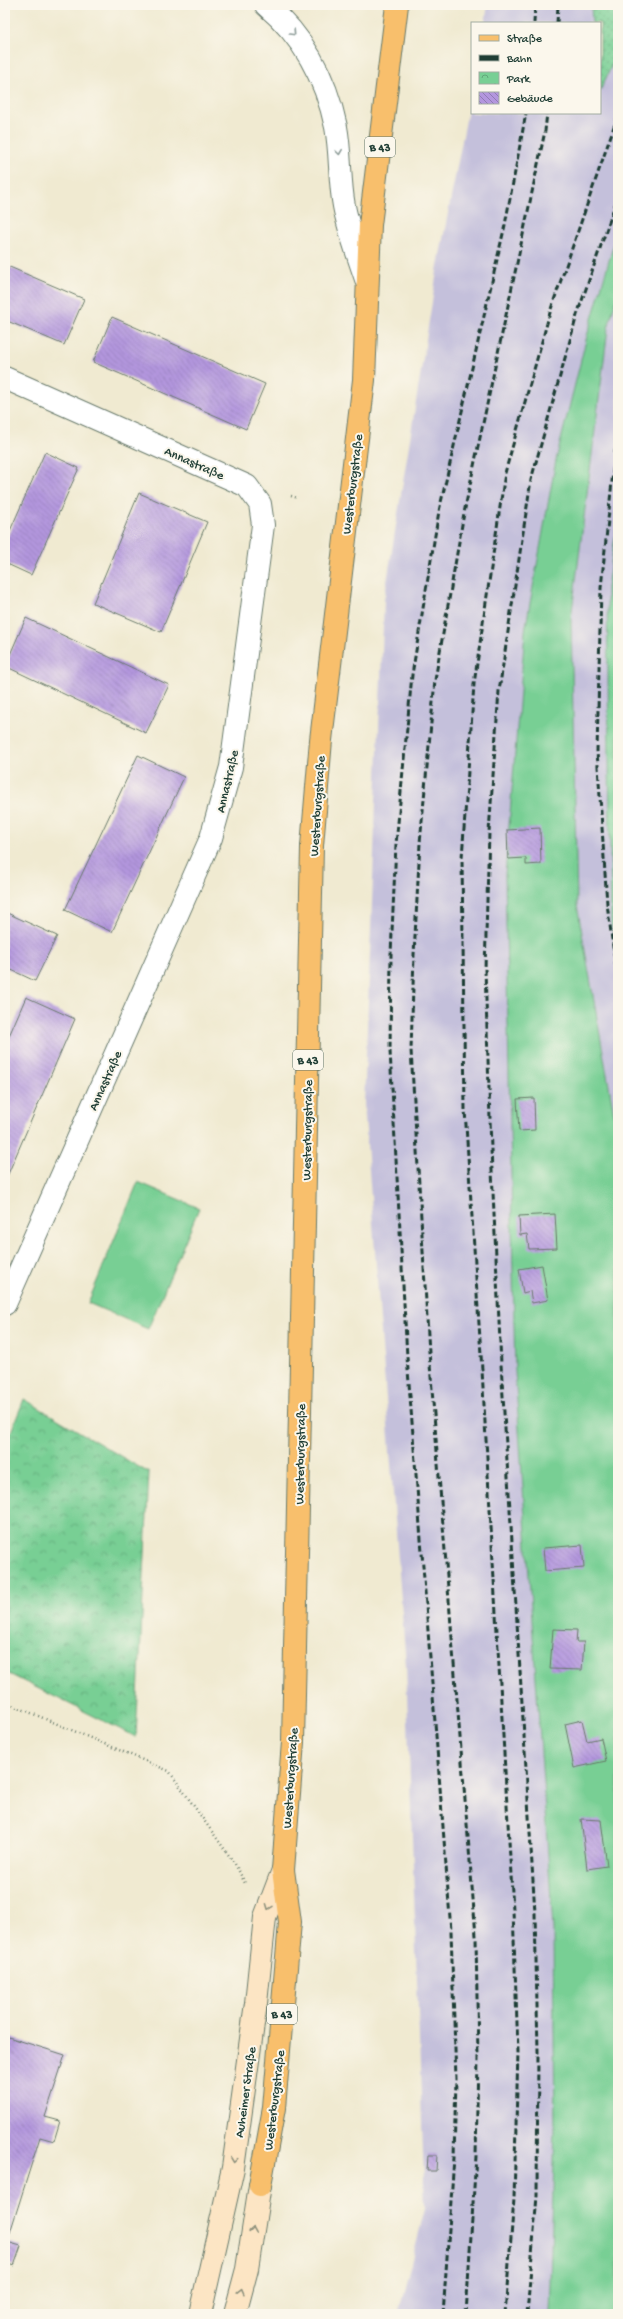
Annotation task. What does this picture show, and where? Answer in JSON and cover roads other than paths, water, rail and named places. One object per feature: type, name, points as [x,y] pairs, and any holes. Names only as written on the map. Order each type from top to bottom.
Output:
[{"type":"main road","name":"Westerburgstraße","points":[[235,2314],[247,2269],[274,2108],[290,1922],[283,1870],[293,1742],[312,846],[321,740],[364,380],[370,225],[397,5]]},
{"type":"main road","name":"Auheimer Straße","points":[[200,2314],[233,2168],[256,2004],[265,1917],[283,1870]]},
{"type":"street","points":[[266,5],[303,44],[318,69],[336,128],[344,206],[368,289]]},
{"type":"street","name":"Annastraße","points":[[5,378],[247,486],[260,504],[264,525],[231,766],[211,838],[5,1304]]},
{"type":"railway","points":[[534,22],[535,5]]},
{"type":"railway","points":[[557,22],[558,5]]},
{"type":"railway","points":[[443,2314],[454,2158],[456,2079],[451,1931],[407,1357],[390,1051],[391,954],[396,844],[412,675],[439,511],[505,225],[526,114]]},
{"type":"railway","points":[[466,2314],[476,2156],[478,2059],[476,1936],[429,1352],[411,1050],[414,955],[420,843],[435,680],[464,513],[545,131],[547,114]]},
{"type":"railway","points":[[505,2314],[514,2199],[518,2052],[513,1910],[482,1370],[465,1110],[462,858],[474,684],[505,473],[551,309],[618,115]]},
{"type":"railway","points":[[527,2314],[537,2196],[538,2051],[535,1913],[501,1364],[491,1149],[485,969],[489,832],[499,691],[531,480],[577,315],[618,196]]},
{"type":"railway","points":[[618,423],[601,588],[597,751],[607,904],[618,982]]}]
